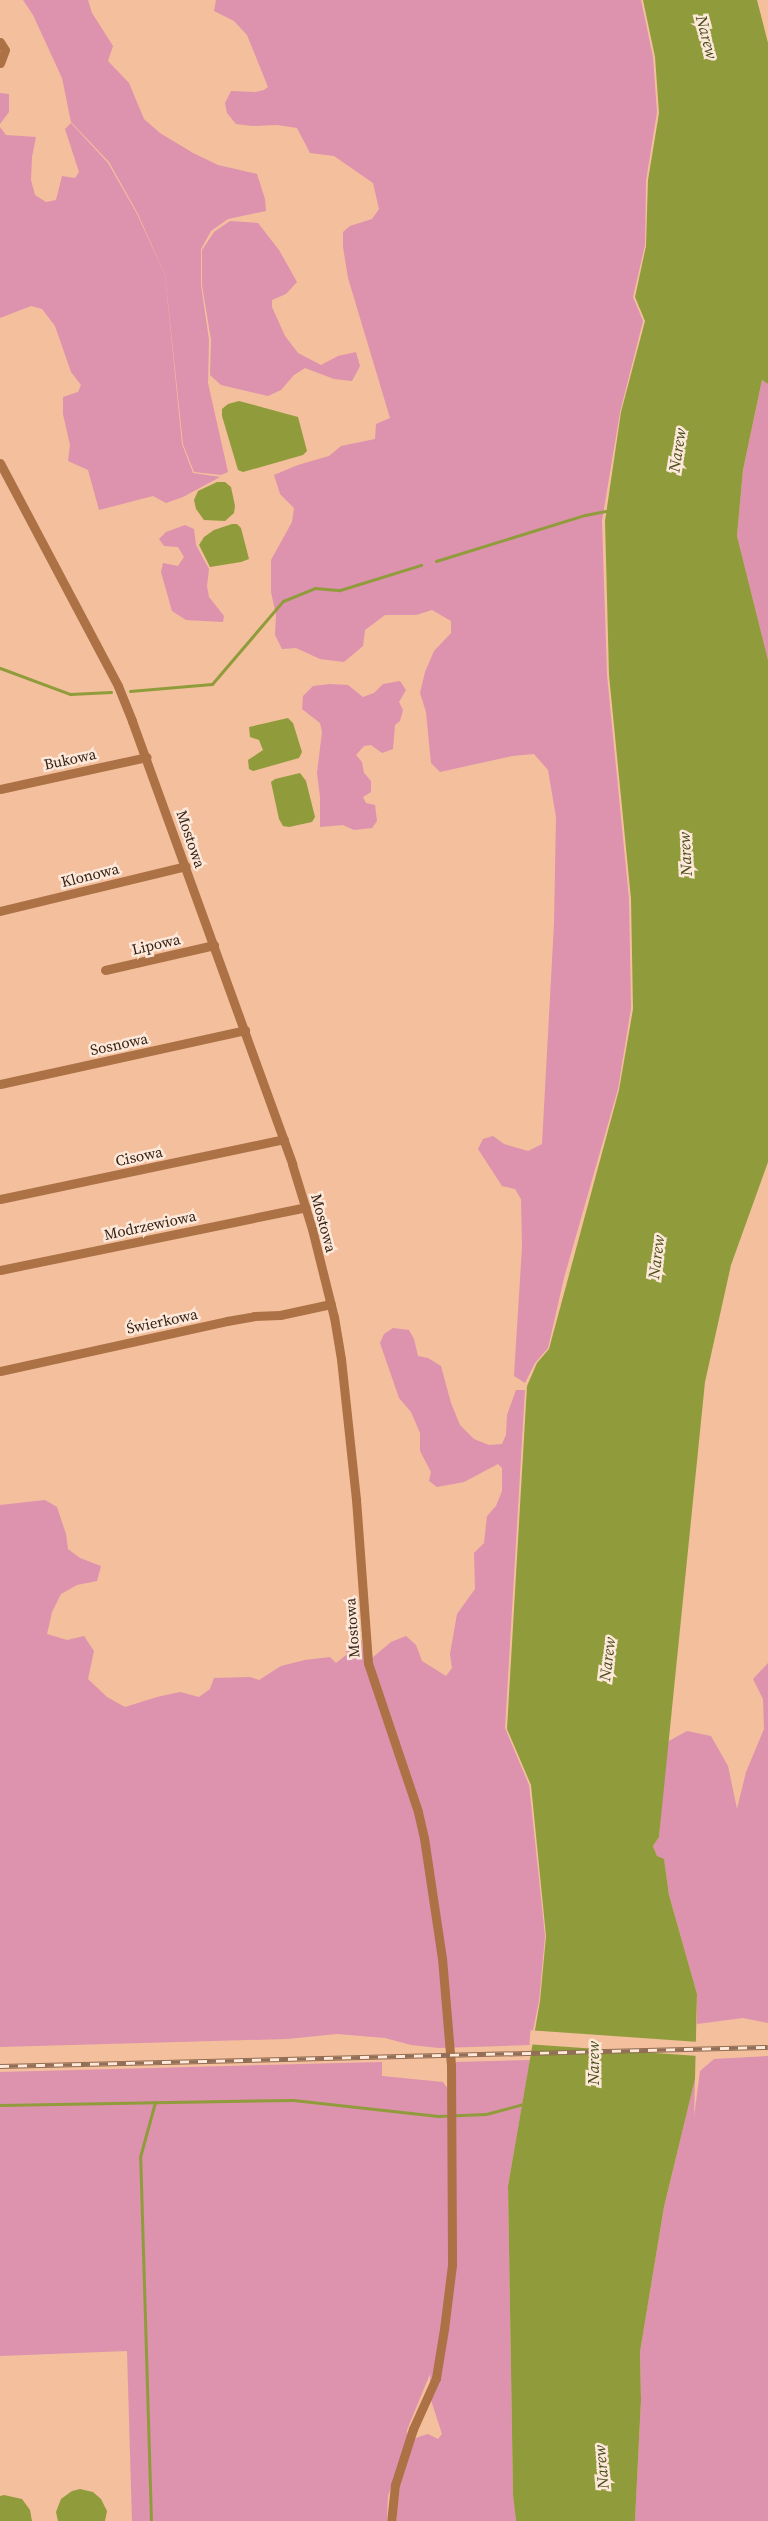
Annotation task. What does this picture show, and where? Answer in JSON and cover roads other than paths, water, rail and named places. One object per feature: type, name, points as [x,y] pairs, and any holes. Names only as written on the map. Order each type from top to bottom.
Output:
[{"type":"street","points":[[0,42],[5,50],[0,63]]},
{"type":"street","name":"Mostowa","points":[[0,463],[118,686],[147,757],[284,1138],[306,1207],[331,1304],[341,1359],[347,1413],[368,1663],[418,1812],[424,1838],[442,1958],[449,2037],[452,2265],[436,2378],[403,2458],[395,2485],[391,2518]]},
{"type":"street","name":"Bukowa","points":[[0,789],[147,757]]},
{"type":"street","name":"Klonowa","points":[[0,911],[186,866]]},
{"type":"street","name":"Lipowa","points":[[105,970],[214,945]]},
{"type":"street","name":"Sosnowa","points":[[0,1084],[245,1030]]},
{"type":"street","name":"Cisowa","points":[[0,1199],[284,1138]]},
{"type":"street","name":"Modrzewiowa","points":[[0,1270],[306,1207]]},
{"type":"street","name":"Świerkowa","points":[[0,1370],[227,1321],[254,1316],[280,1315],[331,1304]]},
{"type":"water","name":"Narew","points":[[643,0],[757,0],[768,43],[768,384],[762,380],[743,470],[737,536],[768,660],[768,1162],[731,1265],[705,1382],[659,1837],[653,1846],[657,1856],[664,1859],[669,1895],[697,1994],[695,2079],[664,2207],[640,2352],[641,2400],[635,2521],[516,2521],[513,2495],[508,2186],[540,2001],[546,1936],[531,1785],[507,1729],[527,1386],[537,1363],[549,1349],[619,1090],[633,1009],[631,899],[609,675],[605,521],[621,412],[645,321],[635,297],[646,246],[648,180],[659,113],[655,57]]},
{"type":"water","points":[[239,401],[298,417],[307,451],[303,455],[243,472],[238,470],[222,416],[222,409],[228,404]]},
{"type":"water","points":[[217,482],[225,482],[231,487],[235,506],[234,513],[225,521],[204,520],[196,509],[194,500],[198,491]]},
{"type":"water","points":[[237,524],[241,528],[249,559],[210,567],[199,545],[204,537],[214,530]]},
{"type":"water","points":[[288,718],[293,723],[302,752],[299,758],[253,771],[249,769],[248,760],[263,750],[259,740],[250,737],[249,727]]},
{"type":"water","points":[[300,773],[306,781],[315,817],[312,822],[289,827],[283,826],[279,819],[271,782],[275,779]]},
{"type":"water","points":[[80,2489],[93,2492],[101,2499],[107,2511],[105,2521],[58,2521],[56,2512],[61,2499],[72,2491]]},
{"type":"water","points":[[4,2495],[22,2499],[30,2510],[32,2521],[0,2521],[0,2496]]},
{"type":"waterway","points":[[436,561],[585,515],[606,511]]},
{"type":"waterway","points":[[130,691],[212,684],[283,601],[315,588],[340,590],[421,565]]},
{"type":"waterway","points":[[0,668],[70,694],[111,692]]},
{"type":"waterway","points":[[0,2105],[293,2100],[438,2116],[486,2114],[524,2104]]},
{"type":"waterway","points":[[151,2521],[140,2157],[155,2102]]},
{"type":"railway","points":[[0,2066],[768,2047]]}]
